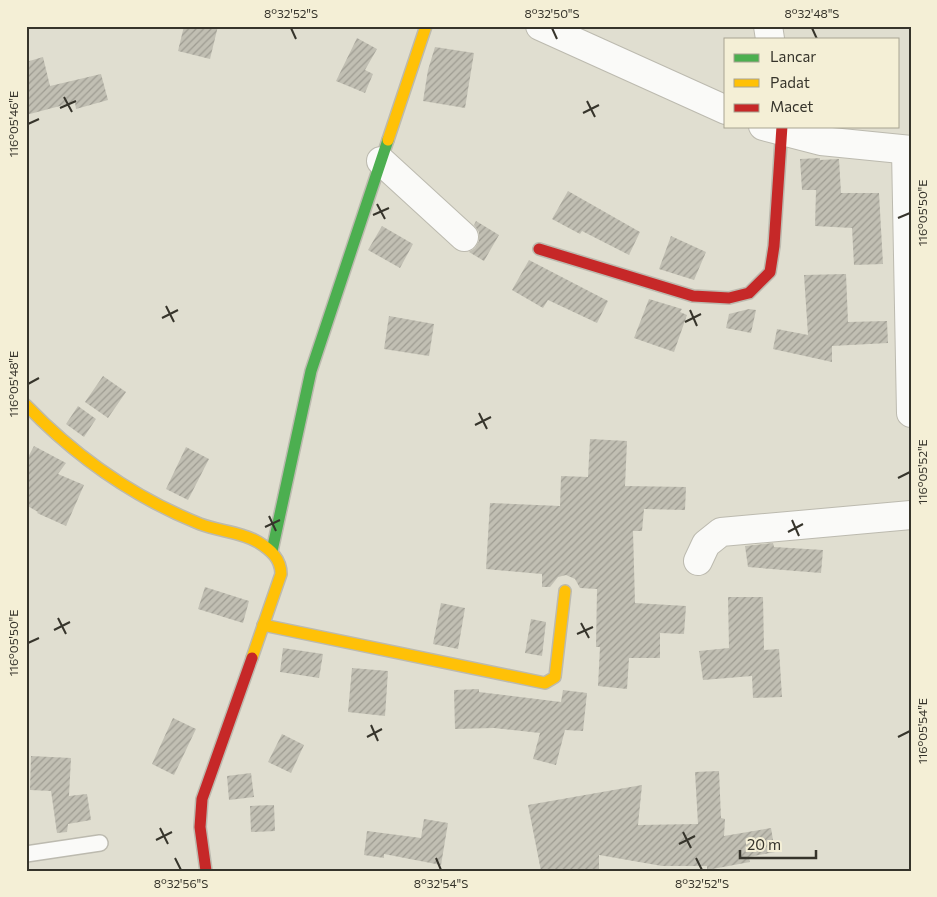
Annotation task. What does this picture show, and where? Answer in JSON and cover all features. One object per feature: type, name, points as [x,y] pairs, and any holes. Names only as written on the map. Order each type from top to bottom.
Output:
[{"type":"street","points":[[272,551],[311,372],[426,26]]},
{"type":"street","points":[[540,26],[724,109]]},
{"type":"street","points":[[539,249],[694,296],[729,298],[749,293],[770,272],[774,246],[776,128],[846,145],[908,150],[911,413]]},
{"type":"street","points":[[381,162],[464,237]]},
{"type":"street","points":[[26,406],[54,434],[130,491],[201,524],[258,541],[272,551],[282,566],[281,574],[202,798],[200,827],[206,871]]},
{"type":"street","points":[[698,561],[706,544],[721,532],[911,515]]},
{"type":"street","points":[[263,625],[545,683],[556,677],[565,591]]},
{"type":"lane","points":[[26,854],[100,843]]},
{"type":"building","points":[[184,26],[218,26],[210,59],[178,51]]},
{"type":"building","points":[[357,38],[377,49],[365,70],[373,74],[365,93],[336,81]]},
{"type":"building","points":[[435,47],[474,53],[465,108],[423,101],[428,70]]},
{"type":"building","points":[[43,57],[50,86],[101,74],[108,100],[76,109],[75,102],[26,115],[26,62]]},
{"type":"building","points":[[820,158],[820,160],[839,159],[841,193],[879,193],[883,264],[854,265],[852,228],[815,226],[816,190],[802,190],[800,159]]},
{"type":"building","points":[[568,191],[640,232],[629,255],[582,231],[580,234],[552,219]]},
{"type":"building","points":[[476,221],[499,235],[484,261],[469,252],[475,248],[479,241],[479,232],[474,225]]},
{"type":"building","points":[[382,226],[413,244],[400,268],[368,250]]},
{"type":"building","points":[[671,236],[706,252],[694,280],[659,269]]},
{"type":"building","points":[[529,260],[608,301],[597,323],[548,300],[543,308],[512,290]]},
{"type":"building","points":[[846,274],[848,322],[887,321],[888,343],[832,346],[832,362],[773,349],[777,329],[808,335],[804,275]]},
{"type":"building","points":[[649,299],[682,309],[680,312],[687,315],[674,352],[634,338]]},
{"type":"building","points":[[749,309],[756,310],[751,333],[726,328],[729,314]]},
{"type":"building","points":[[389,316],[434,324],[429,356],[384,349]]},
{"type":"building","points":[[103,376],[126,392],[108,418],[85,402]]},
{"type":"building","points":[[78,406],[96,419],[84,437],[66,424]]},
{"type":"building","points":[[590,439],[627,441],[625,486],[686,487],[685,510],[644,509],[642,531],[633,531],[635,603],[686,606],[684,634],[660,633],[660,658],[629,658],[627,689],[598,686],[600,647],[596,647],[597,589],[580,588],[575,579],[566,575],[558,577],[550,587],[542,587],[542,574],[486,569],[490,503],[560,506],[561,476],[588,477]]},
{"type":"building","points":[[34,446],[66,463],[58,474],[84,485],[66,526],[37,513],[26,505],[26,461]]},
{"type":"building","points":[[186,447],[209,459],[188,500],[166,489]]},
{"type":"building","points":[[773,543],[774,547],[823,550],[821,573],[748,567],[745,546]]},
{"type":"building","points":[[205,587],[249,601],[243,623],[198,609]]},
{"type":"building","points":[[728,597],[763,597],[764,650],[779,649],[782,697],[753,698],[752,676],[703,680],[699,651],[729,648]]},
{"type":"building","points":[[441,603],[465,608],[458,649],[433,644]]},
{"type":"building","points":[[531,619],[546,622],[542,656],[525,653]]},
{"type":"building","points":[[283,648],[323,654],[319,678],[280,672]]},
{"type":"building","points":[[352,668],[388,671],[385,716],[348,712]]},
{"type":"building","points":[[479,689],[479,692],[561,702],[563,690],[587,693],[583,731],[565,730],[556,765],[533,759],[540,733],[494,728],[455,729],[454,690]]},
{"type":"building","points":[[173,718],[196,729],[174,775],[152,764]]},
{"type":"building","points":[[282,734],[304,745],[291,773],[268,762]]},
{"type":"building","points":[[31,756],[71,758],[69,796],[87,794],[91,820],[68,824],[67,832],[57,833],[51,791],[30,790]]},
{"type":"building","points":[[719,771],[721,818],[725,819],[724,836],[771,828],[775,852],[749,857],[750,862],[707,870],[707,866],[662,866],[599,855],[599,871],[541,871],[528,805],[642,785],[638,825],[698,824],[695,772]]},
{"type":"building","points":[[251,773],[254,797],[229,800],[227,776]]},
{"type":"building","points":[[274,805],[275,831],[251,832],[250,806]]},
{"type":"building","points":[[424,819],[448,823],[441,865],[384,854],[384,858],[364,855],[367,831],[421,838]]},
{"type":"traffic: fast","points":[[272,551],[311,371],[388,140]]},
{"type":"traffic: slow","points":[[388,140],[426,26]]},
{"type":"traffic: slow","points":[[26,405],[65,442],[129,488],[200,524],[252,539],[263,545],[274,555],[281,569],[281,574],[252,658]]},
{"type":"traffic: slow","points":[[263,625],[545,683],[555,677],[565,591]]},
{"type":"traffic: jam","points":[[539,249],[693,296],[729,298],[749,293],[770,272],[774,246],[782,128]]},
{"type":"traffic: jam","points":[[206,871],[200,827],[202,799],[252,658]]}]
